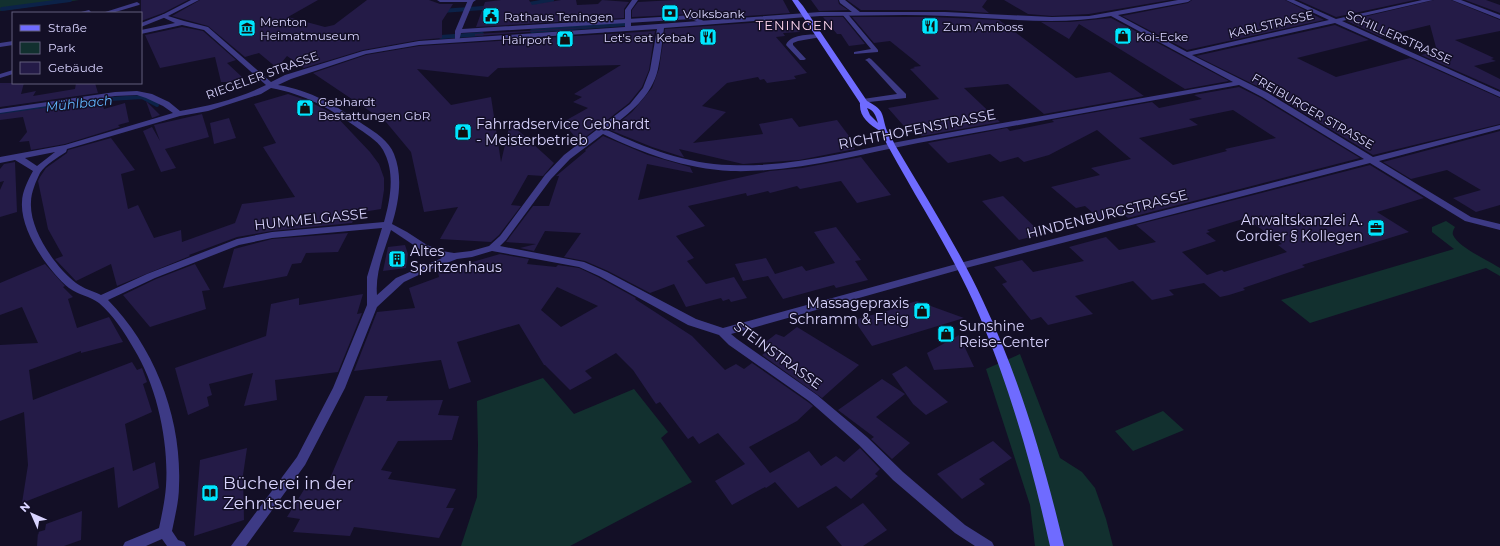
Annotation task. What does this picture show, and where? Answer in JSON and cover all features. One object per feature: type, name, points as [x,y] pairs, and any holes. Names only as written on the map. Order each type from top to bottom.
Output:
[{"type":"main road","points":[[795,0],[864,102],[863,110],[871,123],[882,130],[948,241],[978,301],[1002,356],[1038,468],[1057,546]]},
{"type":"street","points":[[142,29],[163,16],[196,0]]},
{"type":"street","points":[[440,0],[472,0],[457,36]]},
{"type":"street","points":[[634,0],[629,5],[627,11],[628,25],[693,17],[704,23]]},
{"type":"street","name":"RIEGELER STRASSE","points":[[0,160],[66,147],[179,114],[230,102],[306,70],[365,52],[457,36],[628,25],[661,26],[844,13],[994,15],[1052,19],[1089,18],[1188,0]]},
{"type":"street","name":"SCHILLERSTRASSE","points":[[1289,0],[1500,95]]},
{"type":"street","name":"KARLSTRASSE","points":[[1187,54],[1334,20],[1430,0]]},
{"type":"street","points":[[1455,0],[1500,17]]},
{"type":"street","points":[[842,1],[859,14]]},
{"type":"street","points":[[109,12],[137,4]]},
{"type":"street","points":[[844,13],[876,51],[856,53]]},
{"type":"street","name":"FREIBURGER STRASSE","points":[[1112,14],[1265,95],[1468,219],[1500,227]]},
{"type":"street","points":[[164,16],[182,24],[206,28],[271,86],[307,94],[355,121],[388,149],[393,163],[395,193],[381,243],[370,294],[372,306]]},
{"type":"street","points":[[142,30],[182,24]]},
{"type":"street","points":[[238,546],[301,461],[339,388],[372,306],[400,280],[455,256],[472,254],[492,248],[512,228],[548,176],[567,157],[633,106],[647,88],[654,70],[661,26]]},
{"type":"street","points":[[802,60],[789,45],[790,42],[796,39],[819,36]]},
{"type":"street","points":[[0,45],[12,43]]},
{"type":"street","points":[[864,102],[903,96],[869,60]]},
{"type":"street","points":[[0,76],[12,72]]},
{"type":"street","name":"RICHTHOFENSTRASSE","points":[[601,130],[646,150],[686,161],[728,168],[764,168],[795,165],[891,145],[1240,83]]},
{"type":"street","points":[[0,111],[115,94],[137,93],[149,96],[166,104],[179,114]]},
{"type":"street","name":"HINDENBURGSTRASSE","points":[[723,332],[960,266],[1500,127]]},
{"type":"street","points":[[66,147],[38,171],[26,202],[27,218],[32,232],[41,249],[72,285],[101,299],[139,347],[152,371],[166,422],[173,482],[165,532],[174,545],[179,546]]},
{"type":"street","points":[[15,157],[25,161],[38,171]]},
{"type":"street","name":"HUMMELGASSE","points":[[101,299],[151,276],[237,242],[272,234],[387,224],[400,229],[408,237],[425,249],[438,254],[455,256]]},
{"type":"street","name":"STEINSTRASSE","points":[[492,248],[581,264],[603,274],[692,322],[723,332],[733,342],[813,398],[863,441],[898,476],[960,529],[987,546]]},
{"type":"street","points":[[130,546],[165,532]]},
{"type":"green space","points":[[0,0],[79,0],[0,11]]},
{"type":"green space","points":[[1446,221],[1455,227],[1453,235],[1456,240],[1467,249],[1500,268],[1500,276],[1486,268],[1310,323],[1281,300],[1454,249],[1432,232],[1432,227]]},
{"type":"green space","points":[[1020,354],[1060,458],[1082,472],[1095,488],[1106,519],[1113,546],[1035,546],[1030,505],[986,369]]},
{"type":"green space","points":[[543,378],[574,414],[634,389],[668,432],[661,438],[692,482],[570,546],[461,546],[477,497],[477,401]]},
{"type":"green space","points":[[1163,411],[1184,430],[1133,451],[1115,431]]},
{"type":"building","points":[[141,0],[188,0],[163,13],[142,21]]},
{"type":"building","points":[[200,0],[318,0],[288,17],[325,27],[334,25],[367,0],[429,0],[440,4],[453,4],[442,21],[442,38],[419,40],[363,50],[304,68],[287,56],[277,68],[259,53],[245,57],[208,26],[172,16]]},
{"type":"building","points":[[501,0],[529,0],[532,5],[561,0],[576,0],[577,5],[598,4],[602,0],[629,2],[624,9],[624,18],[476,27],[485,2]]},
{"type":"building","points":[[675,0],[783,0],[790,13],[703,19],[693,14],[632,17],[632,10],[638,2]]},
{"type":"building","points":[[811,0],[838,0],[839,4],[848,10],[819,11]]},
{"type":"building","points":[[847,0],[987,0],[982,7],[989,13],[945,10],[861,10]]},
{"type":"building","points":[[1004,0],[1170,0],[1089,14],[1052,16],[1028,14]]},
{"type":"building","points":[[1192,0],[1285,0],[1324,20],[1187,50],[1122,16],[1188,3]]},
{"type":"building","points":[[1298,0],[1415,0],[1336,17]]},
{"type":"building","points":[[1434,0],[1451,0],[1500,20],[1500,31],[1455,40],[1494,58],[1491,59],[1496,61],[1474,66],[1500,79],[1500,90],[1421,55],[1437,51],[1430,25],[1381,37],[1347,21]]},
{"type":"building","points":[[1465,0],[1486,0],[1500,5],[1500,13]]},
{"type":"building","points":[[823,17],[843,17],[865,44],[849,46],[841,34],[837,34]]},
{"type":"building","points":[[852,17],[931,17],[999,20],[1076,78],[1110,72],[1144,96],[1044,114],[1008,84],[964,88],[1000,122],[922,136],[918,132],[910,133],[888,108],[939,99],[910,69],[921,66],[890,41],[874,43]]},
{"type":"building","points":[[1111,18],[1229,81],[1185,89],[1079,24],[1069,39],[1041,22],[1070,22]]},
{"type":"building","points":[[793,20],[800,32],[783,33],[785,36],[776,37],[807,73],[794,76],[796,79],[767,83],[764,79],[760,80],[758,77],[727,83],[702,106],[726,112],[693,143],[763,134],[759,124],[792,118],[799,127],[837,120],[855,144],[852,145],[855,149],[799,160],[743,164],[679,149],[683,157],[652,147],[610,130],[632,112],[652,88],[659,69],[665,29]]},
{"type":"building","points":[[624,25],[475,36],[475,34]]},
{"type":"building","points":[[1335,25],[1369,40],[1297,58],[1336,77],[1410,58],[1500,98],[1500,124],[1373,155],[1269,92],[1196,56]]},
{"type":"building","points":[[182,27],[203,31],[236,60],[227,63],[242,77],[228,82],[221,82],[215,57],[160,68],[145,35]]},
{"type":"building","points":[[655,31],[649,70],[642,87],[629,103],[579,142],[563,122],[588,108],[573,102],[582,97],[574,94],[621,65],[498,68],[488,77],[417,69],[451,105],[491,97],[501,162],[510,123],[554,163],[543,176],[528,175],[511,205],[521,206],[499,235],[491,242],[440,239],[458,207],[424,212],[411,152],[386,122],[313,73],[366,55],[419,46]]},
{"type":"building","points":[[0,83],[24,84],[21,94],[36,91],[33,96],[75,89],[76,84],[95,84],[98,93],[0,107]]},
{"type":"building","points":[[1239,87],[1261,98],[1360,158],[1128,218],[1123,214],[1101,220],[1085,206],[1076,208],[1051,187],[1100,175],[1091,168],[1131,159],[1097,130],[1049,155],[1024,162],[1018,157],[1000,162],[990,154],[948,163],[928,143],[1007,128],[1010,131],[1054,122],[1052,120],[1152,102],[1159,108],[1202,99],[1194,95]],"holes":[[[1233,110],[1276,138],[1225,149],[1227,151],[1173,165],[1139,138],[1198,125],[1189,119]]]},
{"type":"building","points":[[288,94],[306,100],[334,114],[370,152],[379,164],[384,178],[381,209],[357,213],[352,223],[272,231],[237,237],[189,255],[190,256],[117,286],[111,264],[76,281],[55,259],[63,256],[48,229],[38,181],[46,168],[67,153],[68,150],[111,138],[135,170],[121,174],[128,209],[138,205],[154,238],[181,230],[182,242],[235,223],[242,204],[295,197],[263,147],[276,143],[254,104]]},
{"type":"building","points":[[101,100],[104,109],[125,103],[129,122],[118,125],[120,127],[65,144],[31,150],[29,141],[19,142],[27,132],[23,117],[0,120],[0,114]]},
{"type":"building","points":[[146,101],[160,115],[152,118]]},
{"type":"building","points":[[202,114],[209,137],[165,149],[176,168],[161,172],[143,131],[152,127],[160,141],[154,125]]},
{"type":"building","points":[[229,118],[236,138],[214,144],[210,123]]},
{"type":"building","points":[[1500,131],[1500,205],[1476,212],[1453,198],[1481,190],[1447,170],[1411,179],[1383,162]]},
{"type":"building","points":[[603,136],[648,155],[690,167],[693,173],[647,164],[638,200],[770,171],[802,168],[861,157],[891,195],[857,203],[841,181],[800,189],[797,186],[770,193],[768,191],[747,196],[746,193],[688,206],[705,226],[676,236],[694,258],[687,261],[706,284],[734,277],[747,298],[731,302],[729,299],[723,301],[721,298],[686,307],[674,284],[650,293],[585,261],[564,257],[581,233],[545,231],[534,251],[520,248],[536,244],[506,242],[533,206],[549,206],[559,176],[556,176]]},
{"type":"building","points":[[15,162],[17,212],[0,217],[0,190],[4,181],[0,182],[0,169],[4,164]]},
{"type":"building","points":[[1370,165],[1424,198],[1377,212],[1409,232],[1302,265],[1305,267],[1243,288],[1245,290],[1220,297],[1204,283],[1169,290],[1174,295],[1152,300],[1133,281],[1075,296],[1093,314],[1048,325],[1041,317],[1031,320],[1002,284],[1007,282],[994,267],[1022,260],[1033,272],[1084,261],[1069,247],[1106,237],[1119,250],[1156,242],[1136,225]],"holes":[[[1246,218],[1282,244],[1278,245],[1287,252],[1224,272],[1222,270],[1207,275],[1182,252],[1216,241],[1206,233],[1210,232],[1207,230]]]},
{"type":"building","points":[[1003,196],[1042,234],[1019,240],[982,201]]},
{"type":"building","points":[[836,227],[861,260],[855,261],[868,280],[836,288],[834,285],[783,299],[768,276],[743,281],[735,264],[766,258],[775,274],[802,266],[806,271],[835,263],[814,232]]},
{"type":"building","points":[[348,233],[338,252],[306,253],[301,263],[292,264],[287,276],[223,288],[234,249],[272,239]]},
{"type":"building","name":"Altes Spritzenhaus","points":[[405,245],[408,254],[406,268],[383,271],[388,247]]},
{"type":"building","points":[[500,254],[529,259],[527,264],[556,267],[558,265],[579,268],[636,298],[635,299],[692,336],[725,370],[736,364],[744,369],[752,363],[813,406],[797,421],[749,447],[770,473],[809,451],[821,466],[836,456],[844,462],[860,448],[880,469],[875,474],[878,476],[851,499],[836,486],[798,508],[775,482],[732,505],[715,481],[745,464],[718,433],[699,444],[693,436],[688,439],[660,402],[656,404],[633,370],[616,353],[585,371],[592,378],[570,390],[544,365],[519,324],[457,342],[471,382],[449,389],[441,360],[354,371],[377,312],[415,308],[409,288],[439,277],[438,272]],"holes":[[[557,287],[598,306],[561,327],[541,310]]]},
{"type":"building","points":[[45,264],[73,297],[68,299],[77,328],[109,317],[123,342],[81,353],[81,351],[29,370],[33,400],[132,362],[137,370],[142,368],[147,382],[143,384],[152,412],[125,424],[133,471],[155,462],[159,488],[118,508],[114,467],[22,503],[28,465],[24,412],[0,421],[0,345],[38,343],[22,307],[0,315],[0,283]]},
{"type":"building","points":[[195,264],[210,290],[202,291],[206,309],[150,327],[123,295],[156,279]]},
{"type":"building","points":[[363,294],[357,314],[362,313],[338,372],[275,380],[277,400],[244,406],[253,373],[209,384],[212,395],[207,397],[209,406],[188,415],[175,368],[266,336],[271,304],[299,298],[299,305]]},
{"type":"building","points":[[917,301],[964,318],[872,346],[854,320],[890,310],[889,309]]},
{"type":"building","points":[[797,327],[859,365],[822,398],[762,355],[770,349],[763,344],[776,334],[784,337]]},
{"type":"building","points":[[959,335],[974,367],[934,370],[927,353]]},
{"type":"building","points":[[906,366],[948,402],[926,415],[913,404],[892,374]]},
{"type":"building","points":[[882,379],[905,394],[876,417],[910,443],[892,459],[871,439],[874,437],[838,410]]},
{"type":"building","points":[[365,396],[388,396],[386,401],[443,400],[438,415],[459,416],[452,440],[398,441],[381,470],[392,472],[388,479],[456,489],[446,508],[454,508],[439,538],[354,527],[350,536],[293,532],[300,519],[287,517],[305,488],[325,490]]},
{"type":"building","points":[[993,441],[1012,458],[979,479],[985,484],[962,499],[937,474]]},
{"type":"building","points":[[247,448],[243,475],[244,520],[194,536],[200,460]]},
{"type":"building","points":[[863,503],[887,530],[863,546],[842,546],[826,527]]},
{"type":"building","points":[[82,511],[81,540],[64,546],[37,546],[38,532],[45,530],[46,524]]},
{"type":"waterway","points":[[2,9],[70,0]]},
{"type":"waterway","points":[[529,4],[552,0]]},
{"type":"waterway","points":[[441,11],[483,8]]},
{"type":"waterway","name":"Mühlbach","points":[[532,31],[626,24]]},
{"type":"waterway","name":"Mühlbach","points":[[441,37],[482,34]]},
{"type":"waterway","name":"Mühlbach","points":[[0,113],[78,101],[142,97],[157,105]]},
{"type":"place","name":"Volksbank","points":[[670,13]]},
{"type":"place","name":"Rathaus Teningen","points":[[491,16]]},
{"type":"place","name":"Zum Amboss","points":[[930,26]]},
{"type":"place","name":"Menton Heimatmuseum","points":[[247,28]]},
{"type":"place","name":"Koi-Ecke","points":[[1123,36]]},
{"type":"place","name":"Let's eat Kebab","points":[[708,37]]},
{"type":"place","name":"Hairport","points":[[565,39]]},
{"type":"place","name":"Gebhardt Bestattungen GbR","points":[[305,108]]},
{"type":"place","name":"Fahrradservice Gebhardt - Meisterbetrieb","points":[[463,132]]},
{"type":"place","name":"Anwaltskanzlei A. Cordier § Kollegen","points":[[1376,228]]},
{"type":"place","name":"Altes Spritzenhaus","points":[[397,259]]},
{"type":"place","name":"Massagepraxis Schramm & Fleig","points":[[922,311]]},
{"type":"place","name":"Sunshine Reise-Center","points":[[946,334]]},
{"type":"place","name":"Bücherei in der Zehntscheuer","points":[[210,493]]},
{"type":"district","name":"TENINGEN","points":[[795,25]]}]
